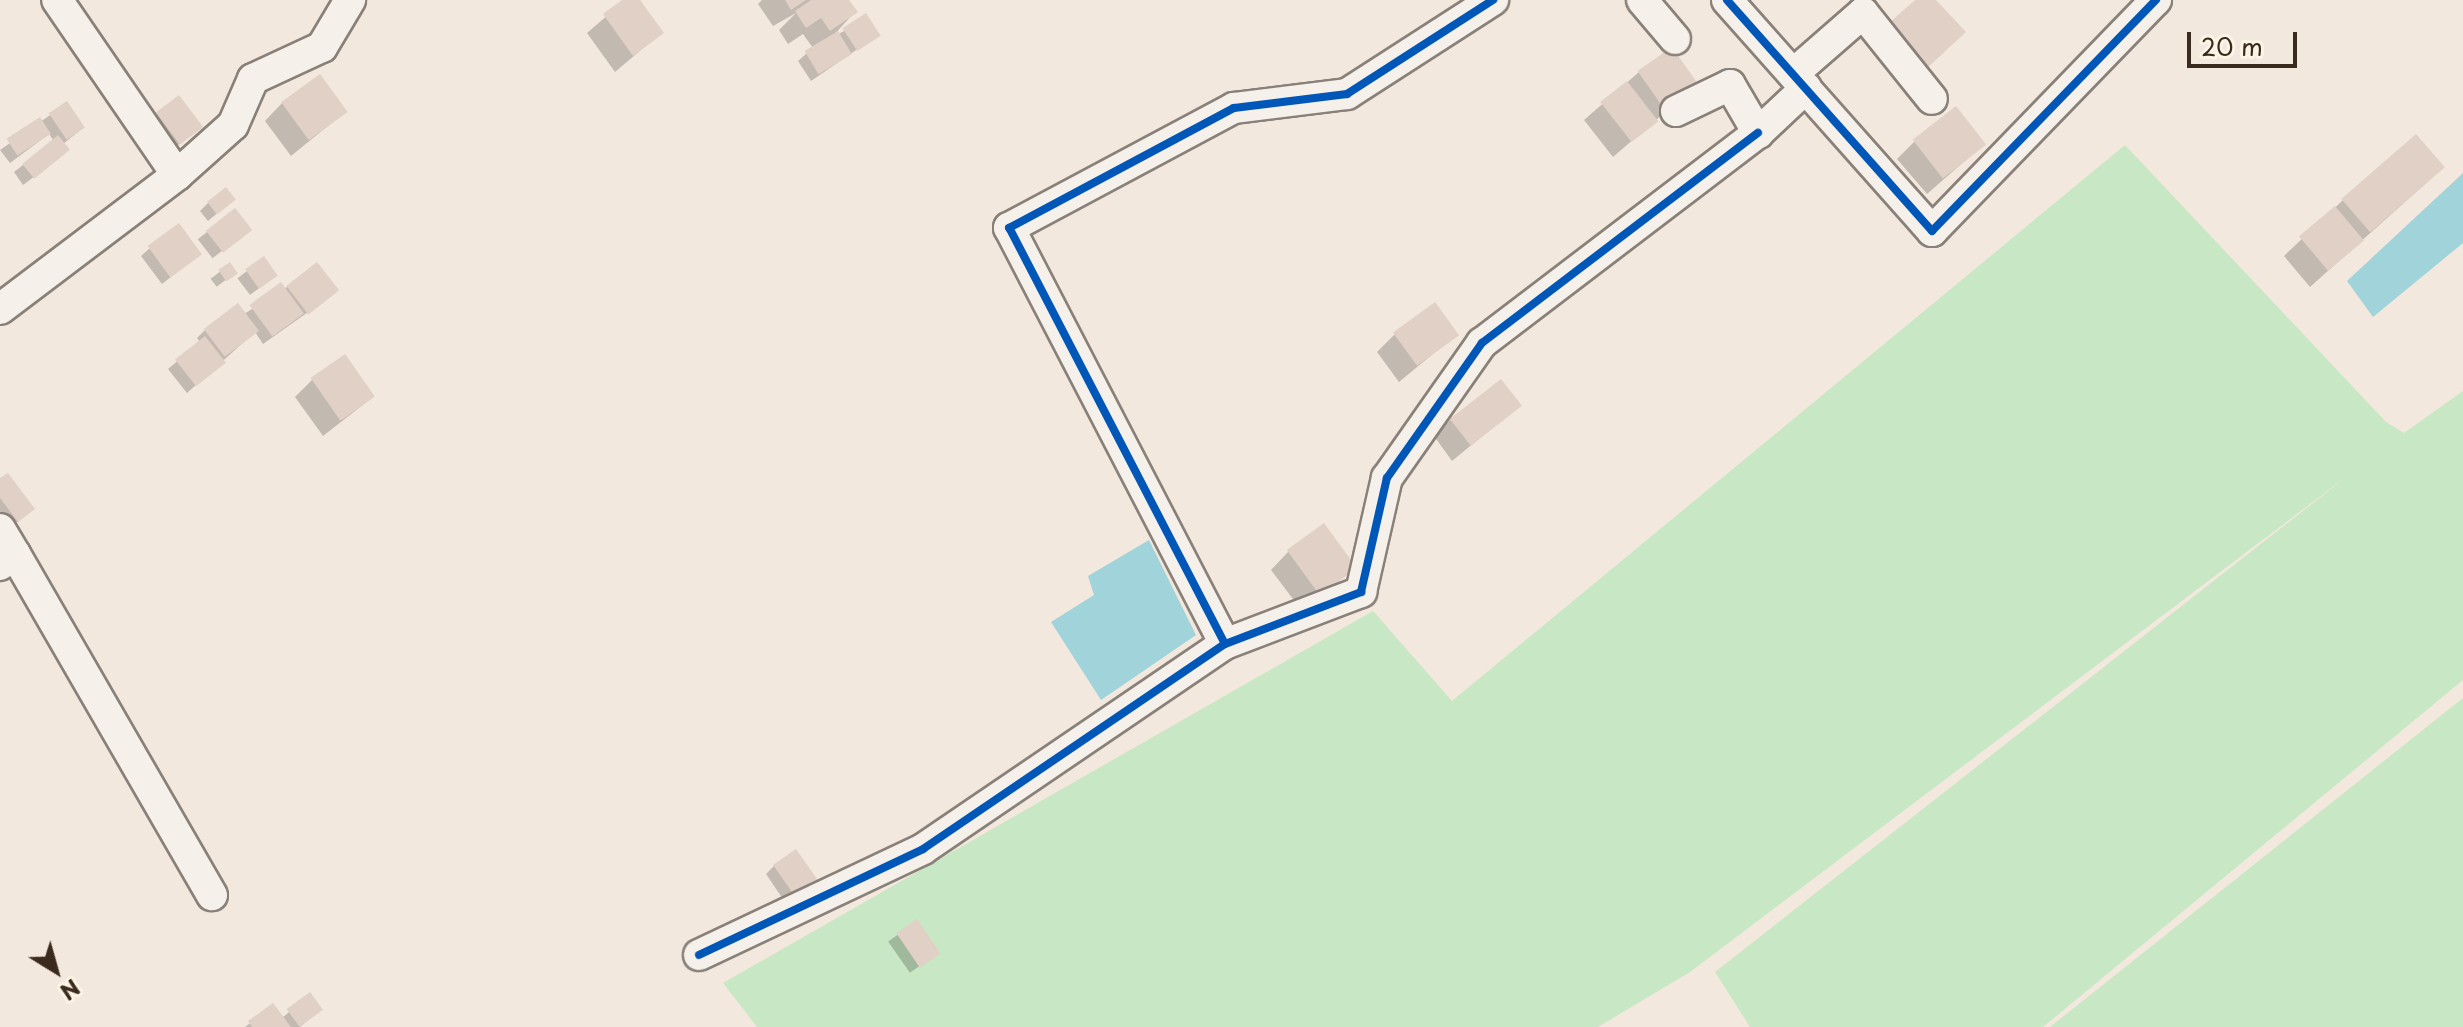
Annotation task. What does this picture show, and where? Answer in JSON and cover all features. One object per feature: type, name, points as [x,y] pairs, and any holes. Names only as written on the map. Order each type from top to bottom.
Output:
[{"type":"street","points":[[57,0],[177,175]]},
{"type":"street","points":[[0,309],[177,175],[233,125],[253,79],[322,47],[350,0]]},
{"type":"street","points":[[1225,644],[1009,228],[1234,108],[1347,94],[1493,0]]},
{"type":"street","points":[[1642,0],[1675,39]]},
{"type":"street","points":[[1727,0],[1932,231],[2156,0]]},
{"type":"street","points":[[699,955],[923,849],[1225,644],[1361,592],[1387,478],[1482,343],[1758,133],[1799,81],[1863,13],[1932,99]]},
{"type":"street","points":[[1676,111],[1730,85],[1758,133]]},
{"type":"street","points":[[5,549],[212,895]]},
{"type":"green space","points":[[2125,145],[2386,422],[2404,433],[2463,391],[2463,680],[2043,1027],[1750,1027],[1715,972],[2350,474],[1690,972],[1598,1027],[757,1027],[723,983],[1373,611],[1452,701]]},
{"type":"green space","points":[[2463,698],[2463,1027],[2050,1027]]},
{"type":"water","points":[[2463,173],[2463,243],[2373,317],[2347,281]]},
{"type":"water","points":[[1149,540],[1196,635],[1101,700],[1051,622],[1094,595],[1088,576]]},
{"type":"building","points":[[622,0],[640,0],[664,33],[633,56],[603,14]]},
{"type":"building","points":[[785,0],[806,0],[791,10]]},
{"type":"building","points":[[811,0],[849,0],[858,12],[830,31],[821,18],[806,28],[795,11]]},
{"type":"building","points":[[1915,0],[1936,0],[1966,32],[1928,67],[1889,23]]},
{"type":"building","points":[[866,13],[881,36],[857,51],[843,28]]},
{"type":"building","points":[[838,31],[852,54],[818,74],[805,51]]},
{"type":"building","points":[[1672,47],[1698,84],[1663,108],[1638,71]]},
{"type":"building","points":[[320,74],[348,112],[309,140],[281,102]]},
{"type":"building","points":[[1627,81],[1658,121],[1632,142],[1600,102]]},
{"type":"building","points":[[179,95],[203,127],[180,144],[156,112]]},
{"type":"building","points":[[67,101],[85,128],[67,140],[49,113]]},
{"type":"building","points":[[1956,106],[1986,145],[1943,178],[1913,140]]},
{"type":"building","points":[[40,117],[51,134],[17,156],[6,139]]},
{"type":"building","points":[[2416,134],[2445,167],[2370,232],[2341,199]]},
{"type":"building","points":[[58,135],[70,150],[34,179],[22,164]]},
{"type":"building","points":[[226,187],[236,200],[217,214],[207,202]]},
{"type":"building","points":[[2335,206],[2364,240],[2328,271],[2299,236]]},
{"type":"building","points":[[235,208],[252,230],[223,253],[206,231]]},
{"type":"building","points":[[179,223],[202,255],[170,277],[147,246]]},
{"type":"building","points":[[264,256],[278,276],[259,289],[245,269]]},
{"type":"building","points":[[230,262],[238,274],[226,281],[218,270]]},
{"type":"building","points":[[317,262],[339,290],[308,314],[286,286]]},
{"type":"building","points":[[281,282],[304,314],[272,336],[249,305]]},
{"type":"building","points":[[1435,302],[1459,335],[1417,366],[1393,333]]},
{"type":"building","points":[[238,303],[259,331],[225,357],[204,329]]},
{"type":"building","points":[[205,336],[226,363],[196,386],[175,359]]},
{"type":"building","points":[[345,354],[375,397],[340,421],[311,378]]},
{"type":"building","points":[[1501,379],[1522,406],[1471,446],[1450,419]]},
{"type":"building","points":[[8,473],[35,509],[18,522],[0,498],[0,478]]},
{"type":"building","points":[[1324,523],[1357,568],[1320,595],[1287,550]]},
{"type":"building","points":[[796,849],[821,885],[798,901],[773,865]]},
{"type":"building","points":[[917,919],[940,954],[920,968],[896,933]]},
{"type":"building","points":[[310,992],[323,1010],[299,1027],[287,1009]]},
{"type":"building","points":[[273,1003],[291,1027],[252,1027],[248,1021]]},
{"type":"cycle path","points":[[1225,644],[1009,228],[1234,108],[1347,94],[1493,0]]},
{"type":"cycle path","points":[[1727,0],[1932,231],[2156,0]]},
{"type":"cycle path","points":[[699,955],[923,849],[1225,644],[1361,592],[1387,478],[1482,343],[1758,133]]}]
